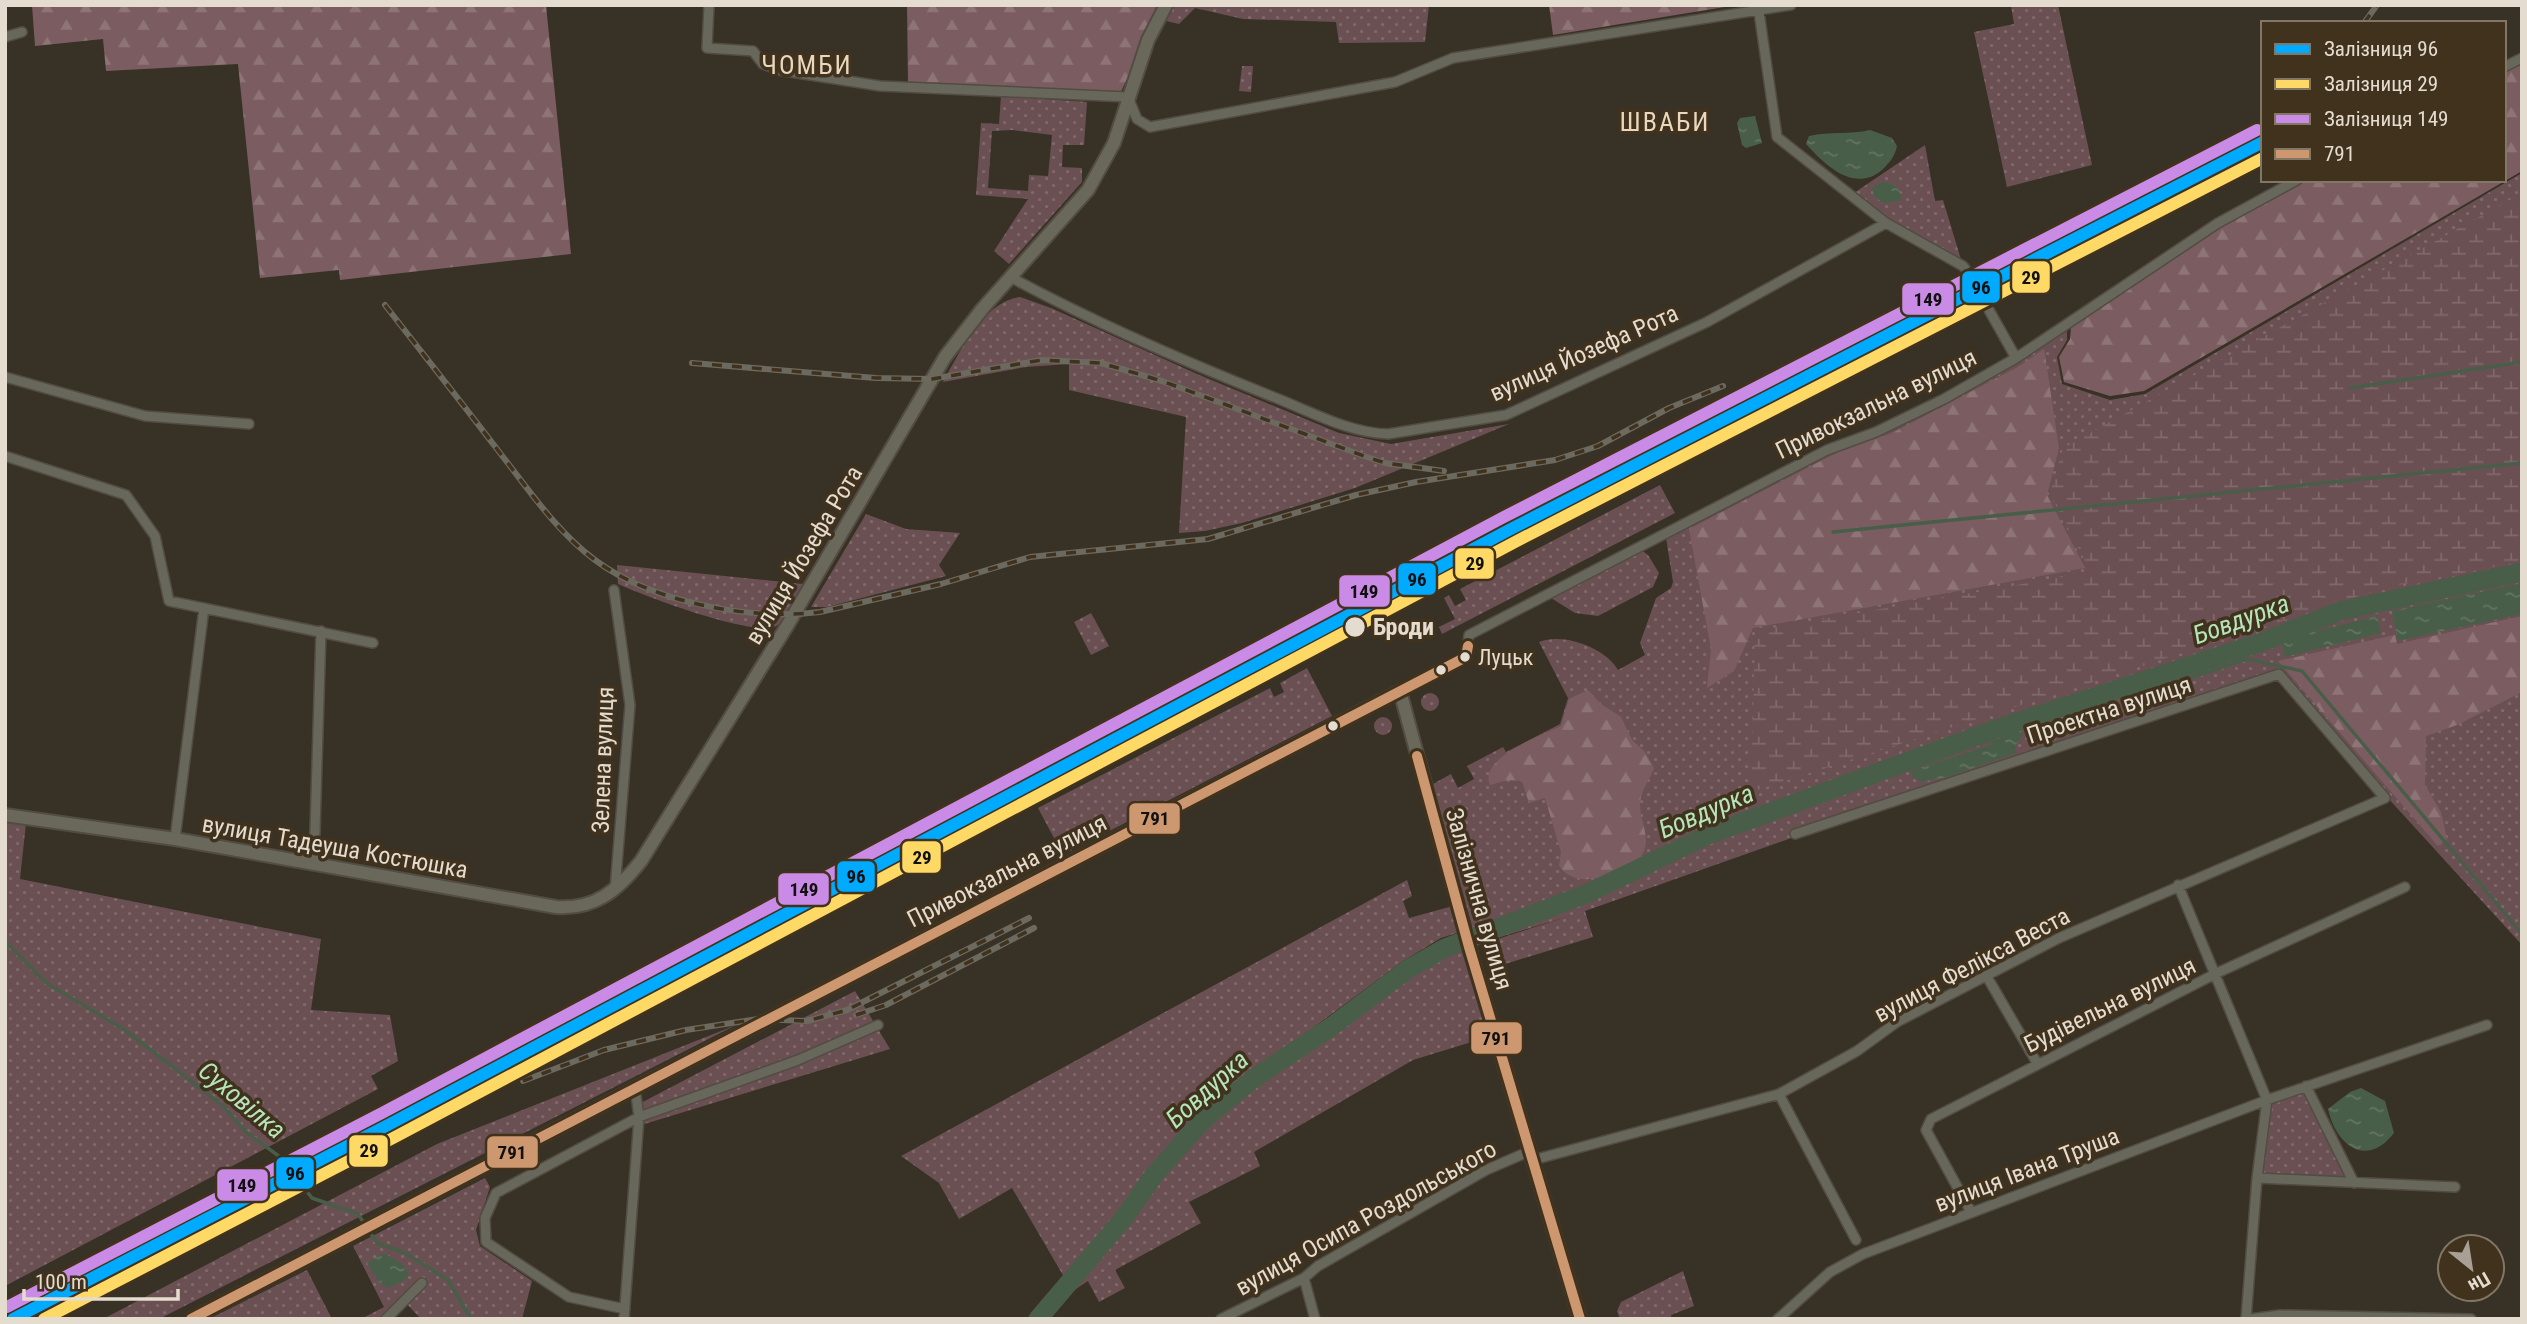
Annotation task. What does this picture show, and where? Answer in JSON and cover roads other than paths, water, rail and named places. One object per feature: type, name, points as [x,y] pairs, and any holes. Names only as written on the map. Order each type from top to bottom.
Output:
[{"type":"main road","name":"вулиця Йозефа Рота","points":[[641,861],[787,626],[946,357],[983,308],[1084,196],[1114,142],[1148,40],[1166,5]]},
{"type":"main road","name":"Залізнична вулиця","points":[[1400,691],[1469,947],[1580,1319]]},
{"type":"main road","name":"Привокзальна вулиця","points":[[191,1319],[1400,691]]},
{"type":"main road","name":"вулиця Тадеуша Костюшка","points":[[5,815],[175,839],[556,907],[590,904],[615,890],[641,861]]},
{"type":"street","points":[[709,5],[707,48],[752,51],[763,64],[800,75],[880,86],[1128,97],[1134,113],[1143,124],[1163,127],[1395,82],[1453,58],[1791,5]]},
{"type":"street","points":[[1759,12],[1777,137],[1886,223],[1963,266],[1972,277]]},
{"type":"street","points":[[5,37],[22,32]]},
{"type":"street","points":[[2506,67],[2522,58]]},
{"type":"street","name":"Привокзальна вулиця","points":[[1400,691],[1466,657],[1469,635],[1827,450],[1917,413],[2016,358],[2218,223],[2293,182]]},
{"type":"street","name":"вулиця Йозефа Рота","points":[[1012,278],[1200,368],[1343,425],[1388,435],[1506,415],[1707,321],[1886,223]]},
{"type":"street","points":[[1989,310],[2016,358]]},
{"type":"street","points":[[5,377],[145,416],[249,424]]},
{"type":"street","points":[[5,456],[126,495],[155,536],[169,601],[373,643]]},
{"type":"street","name":"Зелена вулиця","points":[[614,590],[630,705],[615,890]]},
{"type":"street","points":[[175,839],[204,608]]},
{"type":"street","points":[[314,863],[321,631]]},
{"type":"street","name":"Проектна вулиця","points":[[1795,834],[2279,674],[2385,798]]},
{"type":"street","name":"вулиця Фелікса Веста","points":[[1531,1156],[1779,1094],[1857,1051],[1897,1021],[2059,938],[2385,798]]},
{"type":"street","points":[[2178,885],[2217,973],[2267,1100],[2257,1178],[2248,1319],[2471,1319]]},
{"type":"street","name":"Будівельна вулиця","points":[[1971,1212],[1926,1130],[1931,1119],[2217,973],[2405,887]]},
{"type":"street","points":[[1986,975],[2037,1063]]},
{"type":"street","points":[[635,1088],[639,1117],[625,1314],[569,1297],[486,1242],[484,1231],[488,1208],[496,1193],[639,1117],[798,1060],[878,1025]]},
{"type":"street","name":"вулиця Івана Труша","points":[[1778,1319],[1830,1272],[1864,1254],[2267,1100],[2487,1025]]},
{"type":"street","points":[[2306,1086],[2354,1183]]},
{"type":"street","points":[[1779,1094],[1856,1240]]},
{"type":"street","name":"вулиця Осипа Роздольського","points":[[1221,1319],[1304,1278],[1318,1266],[1474,1177],[1531,1156]]},
{"type":"street","points":[[2257,1178],[2455,1187]]},
{"type":"street","points":[[1304,1278],[1315,1319]]},
{"type":"street","points":[[386,1319],[422,1283]]},
{"type":"water","points":[[1755,116],[1762,143],[1746,148],[1742,145],[1737,123],[1740,118]]},
{"type":"water","points":[[1870,130],[1892,138],[1897,146],[1892,159],[1883,169],[1862,179],[1852,178],[1832,168],[1806,144],[1809,136]]},
{"type":"water","points":[[1882,182],[1894,184],[1901,194],[1900,201],[1883,203],[1874,196],[1872,188]]},
{"type":"water","points":[[2522,583],[2522,614],[2398,641],[2392,611]]},
{"type":"water","points":[[2377,616],[2381,633],[2285,657],[2281,640]]},
{"type":"water","points":[[2019,731],[2023,735],[2015,746],[2016,753],[1947,777],[1921,782],[1911,776],[1913,770],[1990,745],[1992,741]]},
{"type":"water","points":[[2361,1088],[2385,1101],[2394,1133],[2383,1144],[2363,1151],[2345,1142],[2332,1122],[2328,1109],[2350,1092]]},
{"type":"water","points":[[383,1253],[402,1264],[409,1275],[405,1280],[388,1288],[379,1282],[367,1263]]},
{"type":"waterway","points":[[2350,388],[2522,362]]},
{"type":"waterway","points":[[1833,532],[2522,463]]},
{"type":"waterway","name":"Бовдурка","points":[[1038,1319],[1124,1218],[1154,1175],[1202,1121],[1253,1079],[1331,1027],[1408,969],[1445,948],[1586,894],[1708,835],[1999,728],[2265,641],[2340,611],[2522,572]]},
{"type":"waterway","points":[[2132,684],[2139,695],[2247,659],[2302,671],[2522,934]]},
{"type":"waterway","name":"Суховілка","points":[[5,941],[45,982],[125,1030],[222,1105],[246,1132],[280,1157],[312,1198],[358,1214],[377,1243],[405,1253],[448,1280],[471,1319]]},
{"type":"tunnel","points":[[1972,277],[1989,310]]},
{"type":"railway","points":[[2365,21],[2377,5]]},
{"type":"railway","points":[[2229,152],[2261,131]]},
{"type":"railway","points":[[1974,307],[1996,296]]},
{"type":"railway","points":[[385,305],[544,510],[581,549],[618,575],[644,587],[703,605],[764,614],[820,612],[941,584],[1030,557],[1208,539],[1356,495],[1416,482],[1555,460],[1598,446],[1669,408],[1723,386]]},
{"type":"railway","points":[[692,363],[876,378],[932,379],[1042,360],[1101,363],[1162,381],[1385,463],[1444,471]]},
{"type":"railway","points":[[523,1081],[604,1050],[686,1030],[758,1019],[807,1021],[847,1010],[1029,918]]},
{"type":"railway","points":[[856,1015],[886,1005],[1034,928]]},
{"type":"rail line","name":"149","points":[[7,1307],[382,1113],[1502,518],[2257,130]]},
{"type":"rail line","name":"96","points":[[13,1319],[388,1125],[1509,530],[2261,143]]},
{"type":"rail line","name":"29","points":[[44,1319],[395,1137],[1515,542],[2261,159]]},
{"type":"place","name":"Броди","points":[[1355,627]]},
{"type":"place","name":"Луцьк","points":[[1465,657]]},
{"type":"district","name":"ЧОМБИ","points":[[807,65]]},
{"type":"district","name":"ШВАБИ","points":[[1665,122]]}]
